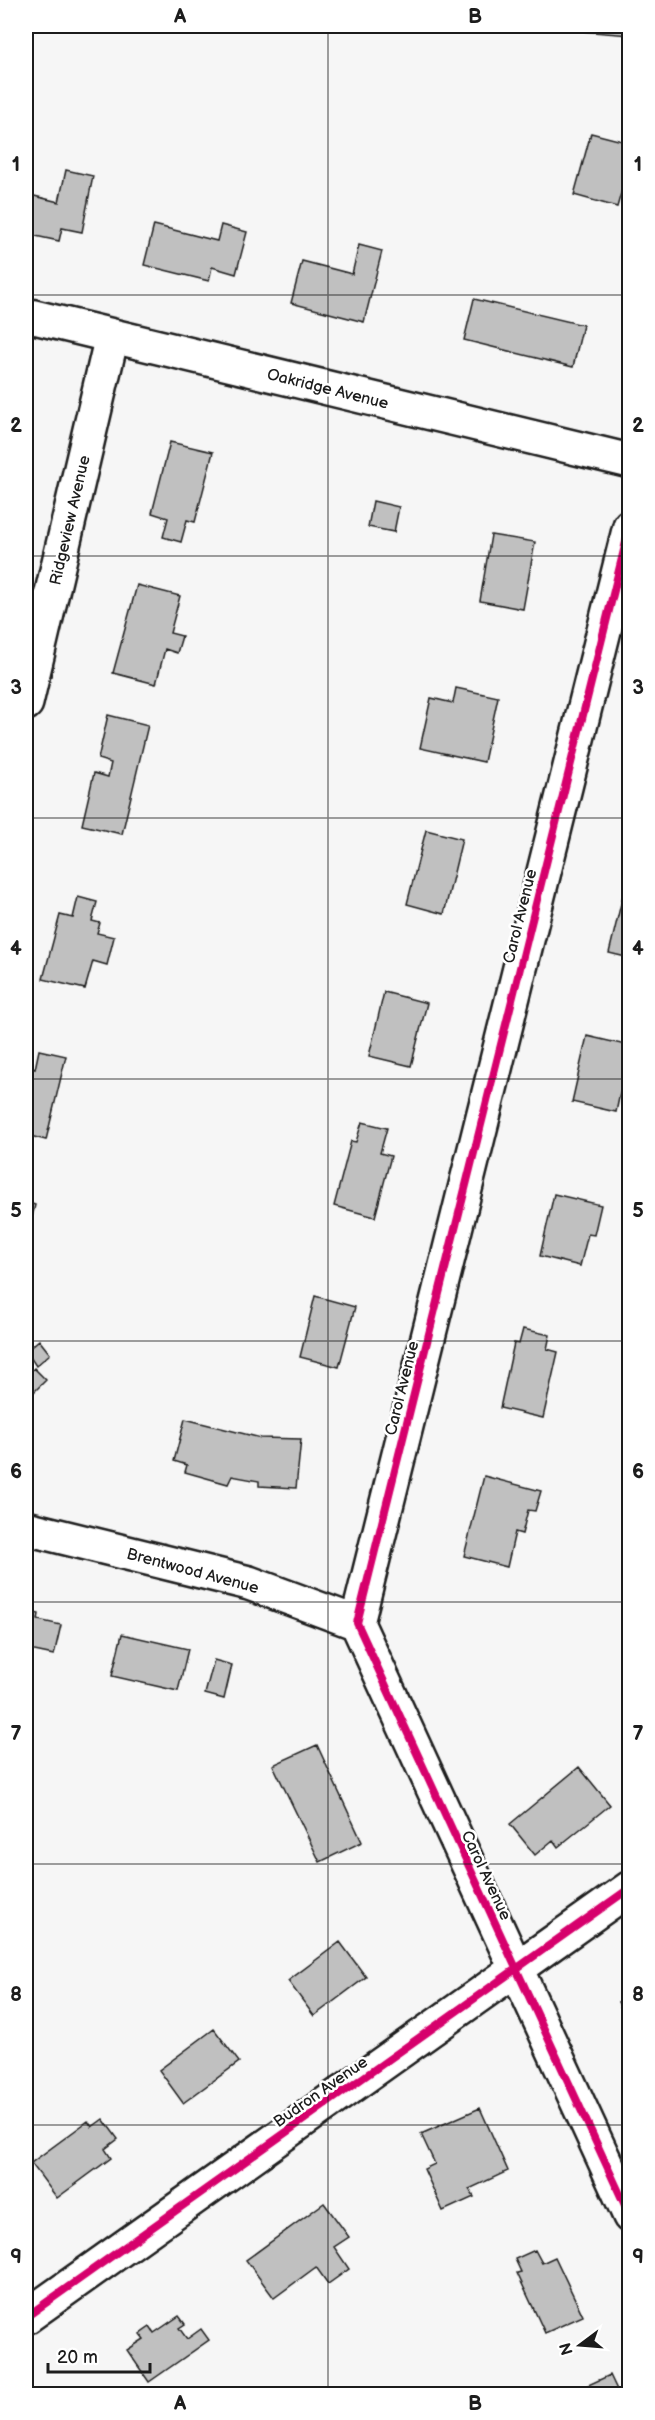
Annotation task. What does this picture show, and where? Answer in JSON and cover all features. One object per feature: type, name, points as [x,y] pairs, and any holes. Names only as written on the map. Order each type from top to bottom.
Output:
[{"type":"street","name":"Oakridge Avenue","points":[[26,315],[630,461]]},
{"type":"street","name":"Ridgeview Avenue","points":[[26,703],[112,336]]},
{"type":"street","name":"Carol Avenue","points":[[630,525],[357,1623],[630,2216]]},
{"type":"street","name":"Brentwood Avenue","points":[[26,1528],[249,1583],[322,1612],[357,1623]]},
{"type":"street","name":"Budron Avenue","points":[[26,2317],[630,1888]]},
{"type":"building","points":[[581,26],[630,26],[630,35],[581,31]]},
{"type":"building","points":[[591,133],[630,143],[630,162],[617,207],[574,195]]},
{"type":"building","points":[[66,170],[93,176],[82,232],[62,228],[59,241],[26,234],[26,194],[59,202]]},
{"type":"building","points":[[154,225],[217,241],[221,225],[247,232],[236,274],[212,267],[209,281],[144,265]]},
{"type":"building","points":[[359,245],[382,251],[364,322],[291,303],[302,261],[352,274]]},
{"type":"building","points":[[474,299],[583,325],[573,367],[464,340]]},
{"type":"building","points":[[170,442],[213,452],[195,522],[187,520],[181,542],[163,537],[168,518],[152,513]]},
{"type":"building","points":[[373,501],[399,507],[394,532],[368,527]]},
{"type":"building","points":[[491,535],[535,542],[523,609],[480,601]]},
{"type":"building","points":[[137,585],[180,596],[170,633],[182,636],[177,653],[165,649],[156,684],[113,673]]},
{"type":"building","points":[[456,688],[498,697],[484,762],[420,748],[431,698],[453,703]]},
{"type":"building","points":[[108,715],[148,725],[122,834],[82,825],[94,773],[108,777],[111,763],[98,759]]},
{"type":"building","points":[[426,830],[462,839],[444,914],[407,904]]},
{"type":"building","points":[[624,891],[630,892],[630,958],[609,953]]},
{"type":"building","points":[[78,897],[97,902],[92,921],[100,923],[97,933],[114,937],[107,965],[93,961],[85,989],[43,979],[60,915],[73,918]]},
{"type":"building","points":[[384,992],[427,1003],[411,1066],[369,1056]]},
{"type":"building","points":[[587,1036],[630,1046],[616,1112],[572,1102]]},
{"type":"building","points":[[39,1050],[66,1056],[46,1140],[26,1135],[26,1067],[35,1069]]},
{"type":"building","points":[[362,1122],[387,1128],[380,1153],[391,1156],[375,1217],[334,1206],[351,1141],[356,1142]]},
{"type":"building","points":[[554,1194],[601,1205],[594,1235],[588,1234],[580,1266],[540,1256]]},
{"type":"building","points":[[26,1202],[35,1205],[26,1241]]},
{"type":"building","points":[[315,1296],[355,1307],[339,1367],[300,1357]]},
{"type":"building","points":[[523,1329],[550,1335],[547,1349],[558,1352],[543,1418],[500,1408],[514,1343],[519,1344]]},
{"type":"building","points":[[39,1340],[50,1354],[36,1366],[26,1351]]},
{"type":"building","points":[[34,1368],[46,1380],[33,1393],[26,1385],[26,1376]]},
{"type":"building","points":[[185,1419],[261,1438],[301,1439],[296,1488],[259,1486],[259,1481],[232,1476],[228,1484],[185,1472],[187,1465],[174,1461]]},
{"type":"building","points":[[484,1476],[541,1491],[535,1511],[528,1510],[522,1534],[515,1532],[507,1567],[464,1556]]},
{"type":"building","points":[[26,1611],[39,1614],[38,1620],[61,1625],[54,1655],[30,1650],[26,1653]]},
{"type":"building","points":[[122,1634],[188,1649],[178,1691],[112,1676]]},
{"type":"building","points":[[214,1660],[232,1665],[224,1699],[205,1694]]},
{"type":"building","points":[[317,1745],[362,1842],[320,1862],[273,1765]]},
{"type":"building","points":[[579,1767],[610,1805],[558,1847],[553,1840],[535,1855],[510,1824]]},
{"type":"building","points":[[340,1942],[366,1977],[314,2016],[288,1981]]},
{"type":"building","points":[[630,1997],[630,2026],[618,2002]]},
{"type":"building","points":[[214,2029],[239,2062],[183,2103],[159,2070]]},
{"type":"building","points":[[480,2108],[508,2171],[469,2189],[474,2197],[443,2211],[424,2169],[435,2164],[421,2134]]},
{"type":"building","points":[[103,2119],[118,2139],[105,2149],[111,2158],[57,2198],[31,2163],[88,2121],[92,2127]]},
{"type":"building","points":[[324,2203],[349,2237],[334,2247],[349,2269],[328,2284],[316,2267],[274,2298],[246,2260]]},
{"type":"building","points":[[535,2250],[542,2263],[555,2257],[583,2316],[545,2333],[517,2273],[521,2272],[515,2259]]},
{"type":"building","points":[[179,2316],[185,2324],[179,2328],[187,2339],[201,2329],[209,2340],[149,2382],[127,2350],[144,2339],[140,2334],[150,2327],[154,2333]]},
{"type":"building","points":[[610,2375],[619,2394],[574,2394],[573,2392]]},
{"type":"cycle path","points":[[630,526],[357,1623],[630,2216]]},
{"type":"cycle path","points":[[26,2317],[630,1888]]}]
